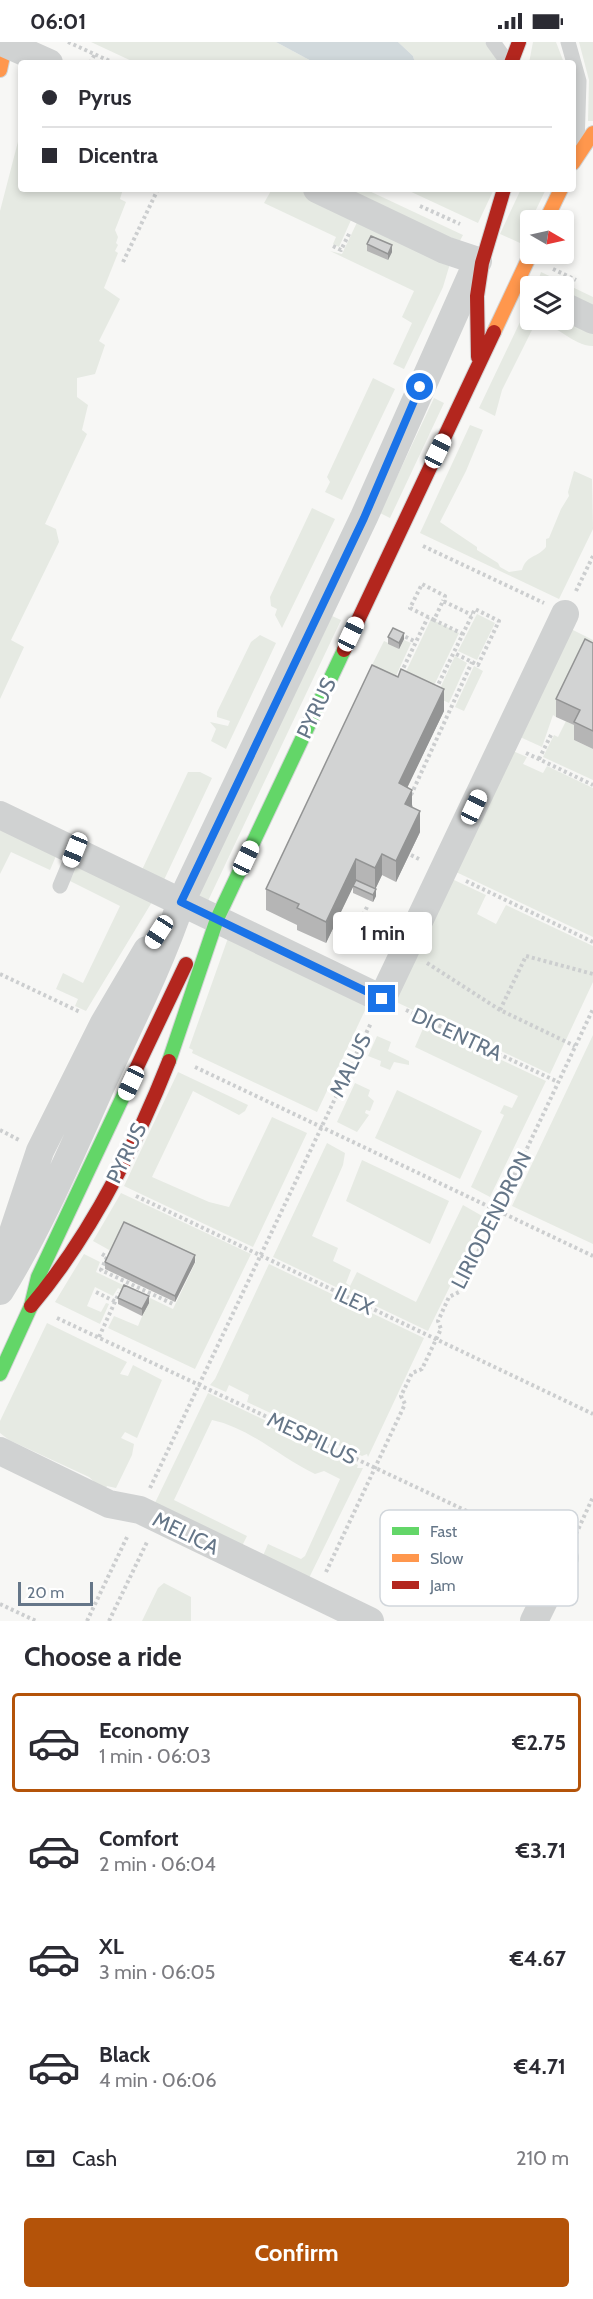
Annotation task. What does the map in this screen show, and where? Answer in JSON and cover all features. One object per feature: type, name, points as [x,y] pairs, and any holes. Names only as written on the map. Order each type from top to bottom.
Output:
[{"type":"main road","points":[[0,70],[4,42]]},
{"type":"main road","points":[[510,60],[519,42]]},
{"type":"main road","points":[[576,157],[593,133]]},
{"type":"main road","points":[[483,249],[503,192]]},
{"type":"main road","points":[[551,210],[560,192]]},
{"type":"main road","name":"PYRUS","points":[[478,366],[477,296],[483,249]]},
{"type":"main road","name":"PYRUS","points":[[31,1306],[51,1283],[99,1206],[156,1093],[186,1019],[217,919],[478,366],[527,270]]},
{"type":"main road","name":"PYRUS","points":[[0,1374],[31,1306],[38,1277],[191,953],[217,919]]},
{"type":"street","points":[[4,42],[43,60]]},
{"type":"street","points":[[323,192],[445,250],[483,249]]},
{"type":"street","name":"PYRUS","points":[[0,1290],[17,1264],[66,1163],[167,945],[181,902],[364,518],[483,249]]},
{"type":"street","points":[[438,348],[496,305],[527,270]]},
{"type":"street","points":[[574,311],[593,320]]},
{"type":"street","points":[[0,815],[382,999],[565,614]]},
{"type":"street","name":"MELICA","points":[[0,1452],[109,1504],[140,1510],[370,1621]]},
{"type":"street","points":[[534,1621],[541,1606]]},
{"type":"lane","points":[[493,42],[507,60]]},
{"type":"lane","points":[[568,42],[573,60]]},
{"type":"lane","points":[[576,70],[579,81],[576,128]]},
{"type":"lane","points":[[60,886],[75,850]]},
{"type":"lane","points":[[0,1290],[31,1306]]},
{"type":"path","points":[[69,43],[107,60]]},
{"type":"path","points":[[91,60],[94,54]]},
{"type":"path","points":[[123,262],[157,192]]},
{"type":"path","points":[[415,203],[483,249]]},
{"type":"path","points":[[527,270],[583,283]]},
{"type":"path","points":[[422,545],[565,614],[593,556]]},
{"type":"path","points":[[434,620],[445,596],[422,584],[410,608],[434,620],[463,634]]},
{"type":"path","points":[[443,601],[472,615]]},
{"type":"path","points":[[434,693],[475,609],[499,621],[478,664],[454,653]]},
{"type":"path","points":[[400,674],[428,617]]},
{"type":"path","points":[[396,632],[416,642]]},
{"type":"path","points":[[410,797],[472,662]]},
{"type":"path","points":[[539,759],[551,735]]},
{"type":"path","points":[[504,742],[593,785]]},
{"type":"path","points":[[411,855],[593,942]]},
{"type":"path","points":[[334,975],[367,907]]},
{"type":"path","points":[[405,952],[426,962],[500,1010],[575,1046]]},
{"type":"path","points":[[500,1010],[526,956],[593,974]]},
{"type":"path","points":[[0,974],[84,1014]]},
{"type":"path","name":"DICENTRA","points":[[382,999],[558,1082]]},
{"type":"path","name":"MALUS","points":[[87,1621],[382,999]]},
{"type":"path","name":"LIRIODENDRON","points":[[315,1595],[405,1404],[401,1396],[412,1373],[422,1369],[441,1329],[438,1321],[449,1297],[459,1292],[593,1009]]},
{"type":"path","points":[[189,1064],[593,1256]]},
{"type":"path","name":"ILEX","points":[[128,1192],[593,1414]]},
{"type":"path","points":[[93,1249],[108,1257],[101,1270],[173,1304]]},
{"type":"path","points":[[96,1292],[116,1302]]},
{"type":"path","points":[[99,1337],[119,1293]]},
{"type":"path","name":"MESPILUS","points":[[31,1306],[465,1510]]},
{"type":"path","points":[[578,1530],[593,1497]]},
{"type":"path","points":[[109,1621],[149,1538],[140,1510]]},
{"type":"path","points":[[0,1604],[36,1621]]},
{"type":"shaded area","points":[[91,42],[276,42],[309,60],[130,60]]},
{"type":"shaded area","points":[[276,42],[398,42],[413,56],[414,60],[309,60]]},
{"type":"shaded area","points":[[398,42],[485,42],[497,60],[414,60],[413,56]]},
{"type":"shaded area","points":[[533,42],[556,42],[563,60],[530,60]]},
{"type":"shaded area","points":[[579,42],[593,42],[593,121],[588,121],[589,80]]},
{"type":"shaded area","points":[[18,142],[18,192],[122,192],[120,199],[126,202],[115,230],[118,245],[115,251],[118,253],[104,288],[120,299],[99,341],[105,345],[95,374],[77,378],[77,397],[88,405],[82,430],[87,434],[45,524],[56,529],[59,542],[11,640],[24,647],[0,699],[0,211]]},
{"type":"shaded area","points":[[270,192],[314,192],[355,211],[339,247],[333,244],[336,237],[264,203]]},
{"type":"shaded area","points":[[332,192],[371,192],[463,235],[455,250]]},
{"type":"shaded area","points":[[411,192],[493,192],[478,223]]},
{"type":"shaded area","points":[[520,192],[545,192],[536,210],[520,210],[520,243],[500,234]]},
{"type":"shaded area","points":[[361,214],[452,257],[443,287],[404,369],[393,364],[412,323],[402,317],[414,291],[330,251],[342,254]]},
{"type":"shaded area","points":[[574,288],[593,297],[593,309],[574,300]]},
{"type":"shaded area","points":[[520,322],[520,330],[532,330],[502,390],[495,416],[479,408]]},
{"type":"shaded area","points":[[574,324],[593,331],[593,346],[577,342],[557,330],[574,330]]},
{"type":"shaded area","points":[[373,378],[395,389],[342,500],[325,492],[330,482],[327,477]]},
{"type":"shaded area","points":[[434,398],[444,403],[390,518],[380,513]]},
{"type":"shaded area","points":[[470,425],[483,430],[466,471],[440,522],[509,572],[522,570],[529,559],[546,547],[546,539],[549,538],[569,496],[574,471],[592,479],[593,529],[559,599],[420,533]]},
{"type":"shaded area","points":[[312,508],[335,519],[282,628],[275,615],[277,609],[271,606],[270,597]]},
{"type":"shaded area","points":[[477,614],[495,623],[477,660],[458,651]]},
{"type":"shaded area","points":[[332,616],[341,620],[207,903],[197,898]]},
{"type":"shaded area","points":[[431,619],[459,633],[430,694],[402,680]]},
{"type":"shaded area","points":[[571,629],[593,640],[593,655],[556,717],[553,715],[542,747],[520,737]]},
{"type":"shaded area","points":[[260,635],[276,643],[226,749],[211,741],[216,729],[210,722],[228,726],[230,721],[217,717],[217,712],[251,642]]},
{"type":"shaded area","points":[[404,640],[411,643],[395,678],[371,667],[384,641],[399,648]]},
{"type":"shaded area","points":[[455,656],[467,663],[449,703],[436,697]]},
{"type":"shaded area","points":[[474,666],[483,671],[464,711],[455,707]]},
{"type":"shaded area","points":[[566,721],[580,728],[574,740],[593,749],[593,780],[543,757],[554,735],[558,737]]},
{"type":"shaded area","points":[[513,751],[527,757],[523,764],[543,773],[547,766],[593,788],[593,937],[456,872]]},
{"type":"shaded area","points":[[188,772],[200,772],[212,778],[163,882],[141,872]]},
{"type":"shaded area","points":[[0,829],[56,856],[50,870],[11,852],[0,874]]},
{"type":"shaded area","points":[[77,866],[152,902],[86,1011],[75,1006],[78,999],[56,989],[63,973],[83,983],[120,906],[70,881]]},
{"type":"shaded area","points":[[452,879],[486,895],[477,914],[496,924],[506,905],[593,946],[593,982],[550,1074],[394,1001]]},
{"type":"shaded area","points":[[228,938],[368,1004],[317,1112],[192,1053],[193,1050],[189,1048]]},
{"type":"shaded area","points":[[425,1024],[546,1081],[490,1197],[471,1187],[504,1115],[500,1113],[504,1105],[512,1108],[518,1096],[415,1047]]},
{"type":"shaded area","points":[[593,1035],[593,1244],[512,1206]]},
{"type":"shaded area","points":[[377,1036],[391,1042],[388,1051],[409,1061],[409,1065],[394,1062],[390,1070],[380,1066],[381,1061],[368,1056]]},
{"type":"shaded area","points":[[178,1072],[248,1105],[239,1115],[193,1091],[152,1177],[209,1202],[229,1207],[272,1117],[307,1133],[253,1247],[124,1186]]},
{"type":"shaded area","points":[[355,1083],[370,1090],[368,1096],[374,1101],[370,1111],[366,1110],[365,1113],[369,1115],[357,1132],[337,1122]]},
{"type":"shaded area","points":[[397,1090],[482,1131],[460,1179],[375,1138]]},
{"type":"shaded area","points":[[327,1143],[345,1153],[343,1165],[312,1236],[338,1248],[333,1261],[351,1270],[346,1283],[350,1286],[357,1272],[416,1302],[463,1205],[484,1217],[428,1331],[273,1257]]},
{"type":"shaded area","points":[[362,1160],[449,1201],[430,1244],[346,1201]]},
{"type":"shaded area","points":[[121,1193],[251,1254],[195,1369],[108,1328],[114,1316],[138,1326],[148,1302],[118,1288],[113,1296],[95,1287],[87,1306],[101,1312],[106,1303],[109,1304],[100,1324],[55,1302],[84,1254],[100,1262],[96,1272],[173,1309],[196,1261],[124,1227],[111,1251],[93,1241]]},
{"type":"shaded area","points":[[269,1264],[424,1338],[368,1457],[367,1454],[362,1456],[247,1402],[249,1395],[229,1385],[226,1392],[210,1385],[215,1379]]},
{"type":"shaded area","points":[[47,1323],[127,1362],[120,1374],[128,1376],[133,1365],[162,1380],[137,1438],[125,1432],[121,1438],[134,1444],[132,1455],[116,1488],[107,1486],[104,1491],[89,1477],[9,1440],[0,1433],[0,1421]]},
{"type":"shaded area","points":[[208,1393],[358,1465],[357,1468],[363,1468],[308,1580],[262,1558],[268,1544],[301,1559],[305,1556],[340,1479],[324,1471],[315,1474],[252,1436],[212,1420],[174,1500],[247,1536],[241,1548],[153,1507]]},
{"type":"shaded area","points":[[164,1583],[191,1597],[191,1621],[142,1621],[158,1588]]},
{"type":"building","points":[[371,236],[392,245],[388,254],[367,244]]},
{"type":"building","points":[[393,628],[404,633],[399,643],[388,637]]},
{"type":"building","points":[[585,639],[593,643],[593,731],[574,722],[580,710],[556,699]]},
{"type":"building","points":[[372,665],[398,677],[401,669],[444,689],[399,783],[412,790],[405,804],[420,811],[396,861],[382,854],[375,868],[356,859],[326,922],[297,908],[299,904],[266,889]]},
{"type":"building","points":[[356,880],[376,889],[373,895],[353,886]]},
{"type":"building","points":[[124,1222],[195,1255],[175,1296],[105,1262]]},
{"type":"building","points":[[124,1285],[149,1296],[142,1309],[118,1298]]},
{"type":"traffic: fast","points":[[169,1061],[217,919],[344,650]]},
{"type":"traffic: fast","points":[[0,1374],[31,1306],[38,1277],[127,1088]]},
{"type":"traffic: slow","points":[[0,70],[6,42]]},
{"type":"traffic: slow","points":[[576,158],[593,133]]},
{"type":"traffic: slow","points":[[551,210],[560,192]]},
{"type":"traffic: slow","points":[[494,332],[526,264]]},
{"type":"traffic: jam","points":[[512,60],[519,42]]},
{"type":"traffic: jam","points":[[478,357],[477,296],[482,263],[503,192]]},
{"type":"traffic: jam","points":[[344,650],[494,332]]},
{"type":"traffic: jam","points":[[127,1088],[186,964]]},
{"type":"traffic: jam","points":[[31,1306],[73,1250],[110,1189],[142,1126],[169,1061]]},
{"type":"route","points":[[382,999],[181,902],[364,518],[420,387]]}]
